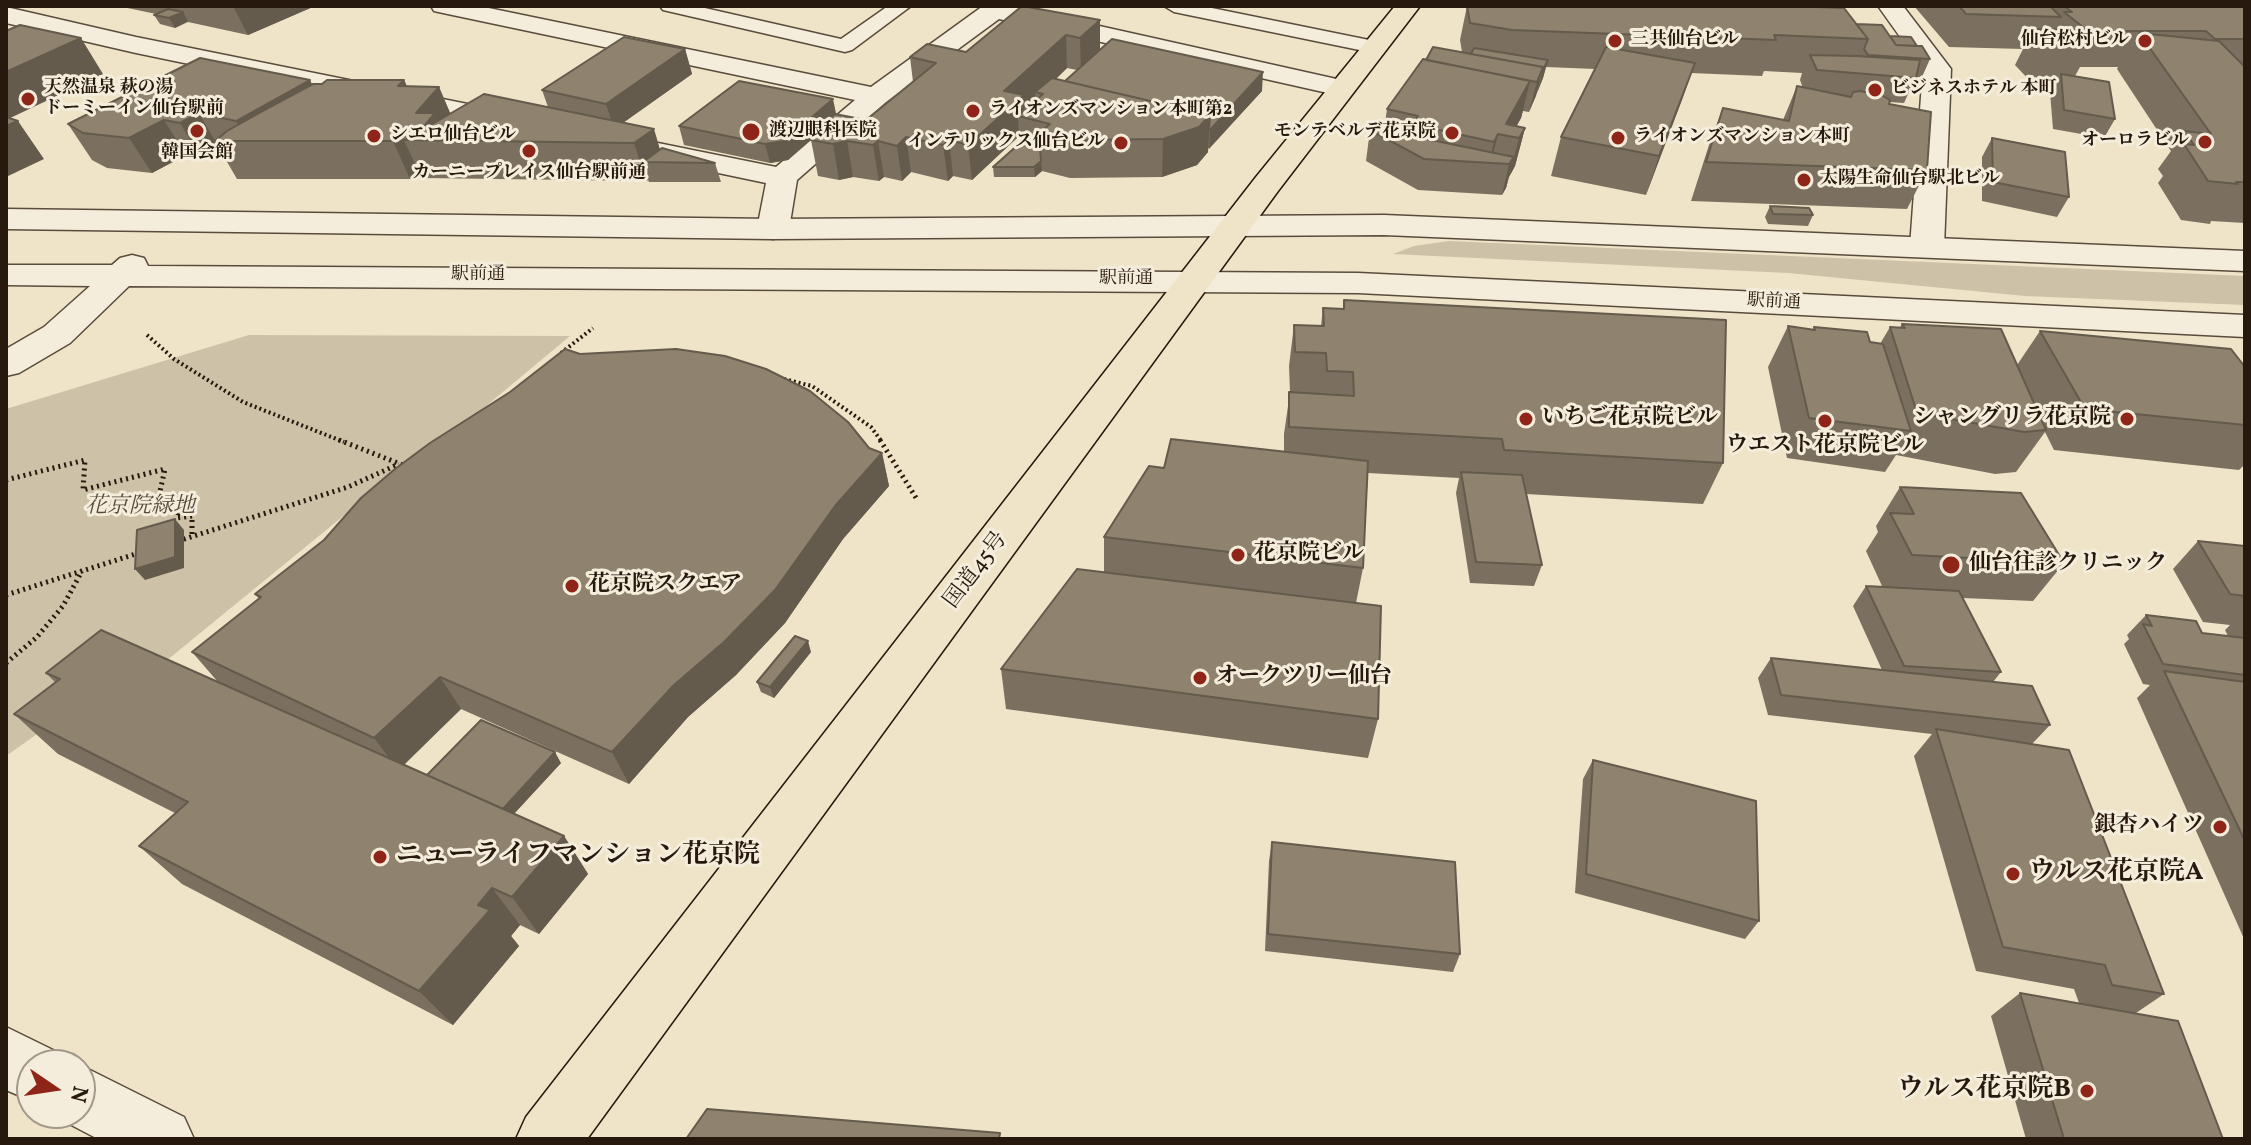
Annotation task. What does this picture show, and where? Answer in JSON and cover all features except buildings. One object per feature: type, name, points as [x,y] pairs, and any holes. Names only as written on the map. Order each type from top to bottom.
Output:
[{"type":"highway","name":"国道45号","points":[[548,1139],[1341,88],[1408,6]]},
{"type":"street","points":[[443,6],[876,96]]},
{"type":"street","points":[[1890,6],[1937,69],[1927,247]]},
{"type":"street","points":[[773,229],[782,177],[876,96],[994,10],[1341,88]]},
{"type":"street","points":[[6,15],[136,45],[540,128]]},
{"type":"street","points":[[631,146],[782,177]]},
{"type":"street","points":[[6,219],[773,229],[1384,225],[2245,261]]},
{"type":"street","points":[[6,365],[57,335],[180,220]]},
{"type":"street","name":"駅前通","points":[[6,275],[1374,283],[2245,326]]},
{"type":"street","points":[[96,1104],[162,1139]]},
{"type":"lane","points":[[681,7],[845,46],[901,6]]},
{"type":"lane","points":[[1174,6],[1374,47]]},
{"type":"lane","points":[[1258,23],[1276,6]]},
{"type":"lane","points":[[761,27],[783,13]]},
{"type":"path","points":[[573,358],[557,357],[593,328]]},
{"type":"path","points":[[147,335],[174,359],[243,402],[415,469]]},
{"type":"path","points":[[774,376],[812,386],[871,427],[899,466],[918,501]]},
{"type":"path","points":[[6,480],[85,460],[83,490],[165,469],[158,500],[181,495],[177,518],[192,516],[192,536]]},
{"type":"path","points":[[164,545],[348,487],[400,463]]},
{"type":"path","points":[[6,595],[150,549]]},
{"type":"path","points":[[6,663],[37,637],[63,606],[82,570]]},
{"type":"green space","points":[[1449,241],[2245,276],[2245,305],[2025,296],[1788,273],[1393,254],[1414,246]]},
{"type":"green space","name":"花京院緑地","points":[[249,335],[570,336],[166,661],[146,657],[6,756],[6,409]]},
{"type":"place","name":"三共仙台ビル","points":[[1615,41]]},
{"type":"place","name":"仙台松村ビル","points":[[2145,41]]},
{"type":"place","name":"ビジネスホテル 本町","points":[[1875,90]]},
{"type":"place","name":"天然温泉 萩の湯 ドーミーイン仙台駅前","points":[[28,99]]},
{"type":"place","name":"ライオンズマンション本町第2","points":[[973,111]]},
{"type":"place","name":"韓国会館","points":[[197,131]]},
{"type":"place","name":"渡辺眼科医院","points":[[751,132]]},
{"type":"place","name":"モンテベルデ花京院","points":[[1452,133]]},
{"type":"place","name":"シエロ仙台ビル","points":[[374,136]]},
{"type":"place","name":"ライオンズマンション本町","points":[[1618,138]]},
{"type":"place","name":"オーロラビル","points":[[2205,142]]},
{"type":"place","name":"インテリックス仙台ビル","points":[[1121,143]]},
{"type":"place","name":"カーニープレイス仙台駅前通","points":[[529,151]]},
{"type":"place","name":"太陽生命仙台駅北ビル","points":[[1804,180]]},
{"type":"place","name":"いちご花京院ビル","points":[[1526,419]]},
{"type":"place","name":"シャングリラ花京院","points":[[2127,419]]},
{"type":"place","name":"ウエスト花京院ビル","points":[[1825,421]]},
{"type":"place","name":"花京院ビル","points":[[1238,555]]},
{"type":"place","name":"仙台往診クリニック","points":[[1951,565]]},
{"type":"place","name":"花京院スクエア","points":[[572,586]]},
{"type":"place","name":"オークツリー仙台","points":[[1200,678]]},
{"type":"place","name":"銀杏ハイツ","points":[[2220,827]]},
{"type":"place","name":"ニューライフマンション花京院","points":[[380,857]]},
{"type":"place","name":"ウルス花京院A","points":[[2013,874]]},
{"type":"place","name":"ウルス花京院B","points":[[2087,1091]]}]
